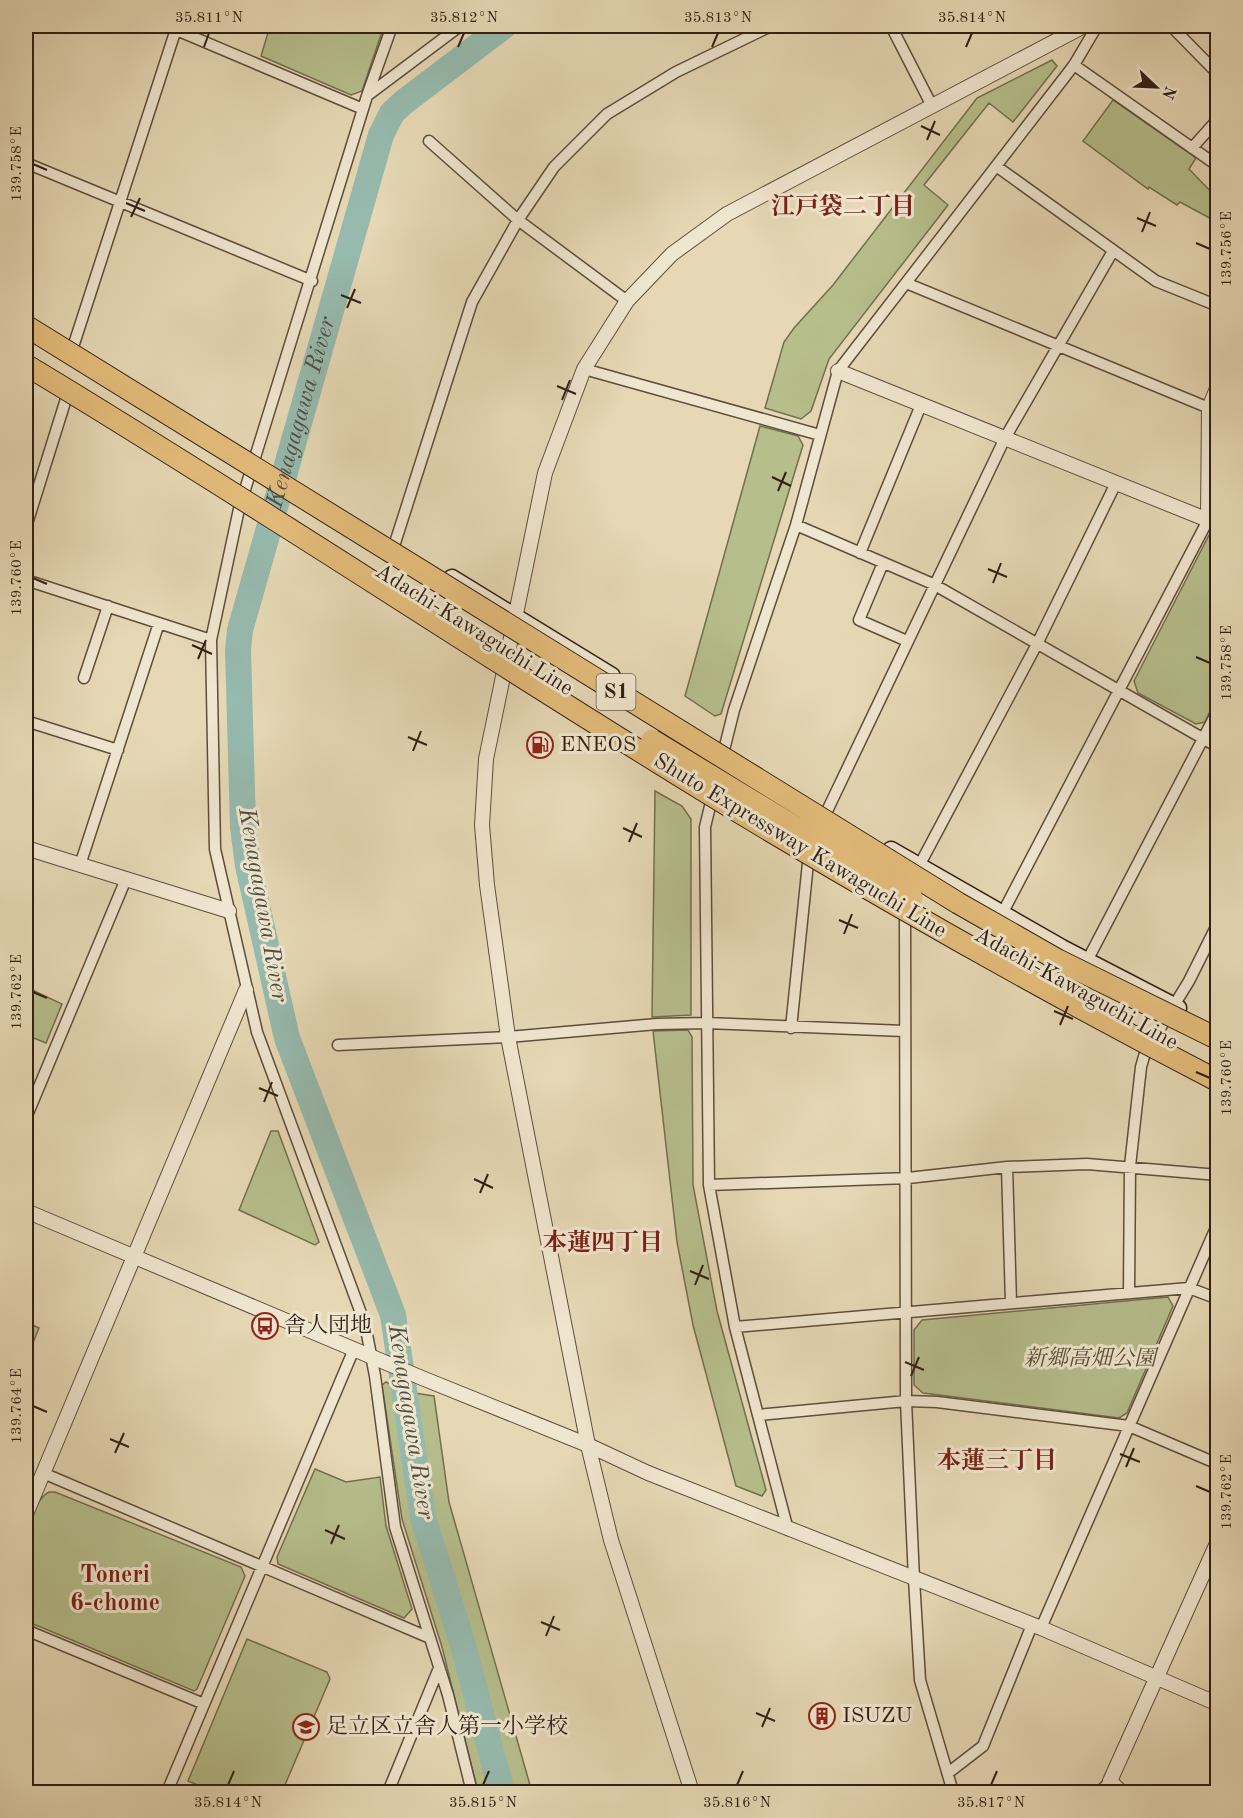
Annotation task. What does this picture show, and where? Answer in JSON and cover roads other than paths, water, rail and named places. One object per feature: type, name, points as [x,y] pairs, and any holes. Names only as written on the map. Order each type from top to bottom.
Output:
[{"type":"highway","name":"Shuto Expressway Kawaguchi Line","points":[[26,326],[938,890],[1058,960],[1218,1039]]},
{"type":"highway","name":"Shuto Expressway Kawaguchi Line","points":[[26,365],[320,546],[790,842],[1044,990],[1218,1081]]},
{"type":"highway","points":[[320,546],[456,622],[952,923],[1120,1016],[1218,1066]]},
{"type":"highway","points":[[1058,960],[1120,999],[1218,1051]]},
{"type":"main road","name":"Adachi-Kawaguchi Line","points":[[26,314],[827,811],[1002,914],[1087,961],[1218,1028]]},
{"type":"main road","name":"Adachi-Kawaguchi Line","points":[[26,375],[808,863],[905,920],[1145,1053],[1218,1090]]},
{"type":"street","points":[[392,26],[367,96],[312,281],[239,509],[211,640],[215,849],[257,1032],[364,1324],[372,1357],[395,1527],[439,1668],[472,1792]]},
{"type":"street","points":[[367,96],[460,26]]},
{"type":"street","points":[[395,543],[472,302],[518,219],[554,167],[607,114],[676,72],[771,26]]},
{"type":"street","points":[[891,26],[932,106]]},
{"type":"street","points":[[692,1792],[611,1540],[588,1444],[508,1036],[482,825],[486,759],[546,473],[584,369],[627,301],[672,254],[727,214],[1084,26]]},
{"type":"street","points":[[788,1530],[735,1327],[709,1185],[705,827],[734,710],[795,525],[838,371],[1074,65],[1097,26]]},
{"type":"street","points":[[1171,26],[1218,74]]},
{"type":"street","points":[[74,344],[174,27],[363,109]]},
{"type":"street","points":[[1074,65],[1218,166]]},
{"type":"street","points":[[1192,148],[1218,119]]},
{"type":"street","points":[[429,141],[518,219],[627,301]]},
{"type":"street","points":[[26,163],[312,281]]},
{"type":"street","points":[[996,166],[1156,281],[1218,306]]},
{"type":"street","points":[[827,811],[933,584],[1005,438],[1113,251]]},
{"type":"street","points":[[906,284],[1209,408]]},
{"type":"street","points":[[584,369],[820,435]]},
{"type":"street","points":[[838,371],[1213,522]]},
{"type":"street","points":[[1002,914],[1213,522],[1209,408],[1218,386]]},
{"type":"street","points":[[26,526],[66,399]]},
{"type":"street","points":[[860,553],[921,405]]},
{"type":"street","points":[[919,866],[1037,644],[1116,483]]},
{"type":"street","points":[[795,525],[933,584],[1218,747]]},
{"type":"street","points":[[883,563],[859,620],[907,641]]},
{"type":"street","points":[[26,580],[211,640]]},
{"type":"street","points":[[84,678],[108,606]]},
{"type":"street","points":[[81,865],[159,623]]},
{"type":"street","points":[[1087,961],[1218,710]]},
{"type":"street","points":[[26,722],[118,750]]},
{"type":"street","points":[[26,848],[229,911]]},
{"type":"street","points":[[791,1028],[808,863]]},
{"type":"street","points":[[26,1118],[126,879]]},
{"type":"street","points":[[905,920],[904,1031],[908,1178],[906,1401],[914,1579],[920,1680],[953,1792]]},
{"type":"street","points":[[1129,1293],[1130,1166],[1141,1067],[1145,1053],[1174,1006],[1218,923]]},
{"type":"street","points":[[26,1514],[246,990]]},
{"type":"street","points":[[338,1045],[508,1036],[657,1024],[706,1023],[904,1031]]},
{"type":"street","points":[[709,1185],[908,1178],[1007,1167],[1087,1164],[1218,1175]]},
{"type":"street","points":[[1007,1167],[1011,1303]]},
{"type":"street","points":[[26,1210],[388,1364],[588,1444],[648,1473],[1037,1627],[1218,1704]]},
{"type":"street","points":[[948,1773],[983,1746],[1129,1426],[1218,1223]]},
{"type":"street","points":[[735,1327],[1189,1288],[1218,1299]]},
{"type":"street","points":[[167,1792],[354,1349]]},
{"type":"street","points":[[758,1415],[906,1401],[1129,1426],[1218,1464]]},
{"type":"street","points":[[43,1473],[430,1638]]},
{"type":"street","points":[[1100,1792],[1110,1781],[1218,1541]]},
{"type":"street","points":[[26,1630],[204,1704]]},
{"type":"street","points":[[388,1792],[439,1668]]},
{"type":"street","points":[[1110,1781],[1121,1792]]},
{"type":"waterway","name":"Kenagagawa River","points":[[502,1792],[461,1638],[423,1518],[393,1315],[287,1038],[248,866],[243,827],[238,650],[240,630],[381,135],[392,113],[404,102],[504,26]]},
{"type":"place","name":"ENEOS","points":[[540,745]]},
{"type":"place","name":"舎人団地","points":[[265,1326]]},
{"type":"place","name":"ISUZU","points":[[822,1716]]},
{"type":"place","name":"足立区立舎人第一小学校","points":[[306,1727]]},
{"type":"district","name":"江戸袋二丁目","points":[[843,208]]},
{"type":"district","name":"本蓮四丁目","points":[[603,1244]]},
{"type":"district","name":"本蓮三丁目","points":[[997,1462]]},
{"type":"district","name":"Toneri 6-chome","points":[[115,1590]]},
{"type":"park label","name":"新郷高畑公園","points":[[1090,1359]]}]
